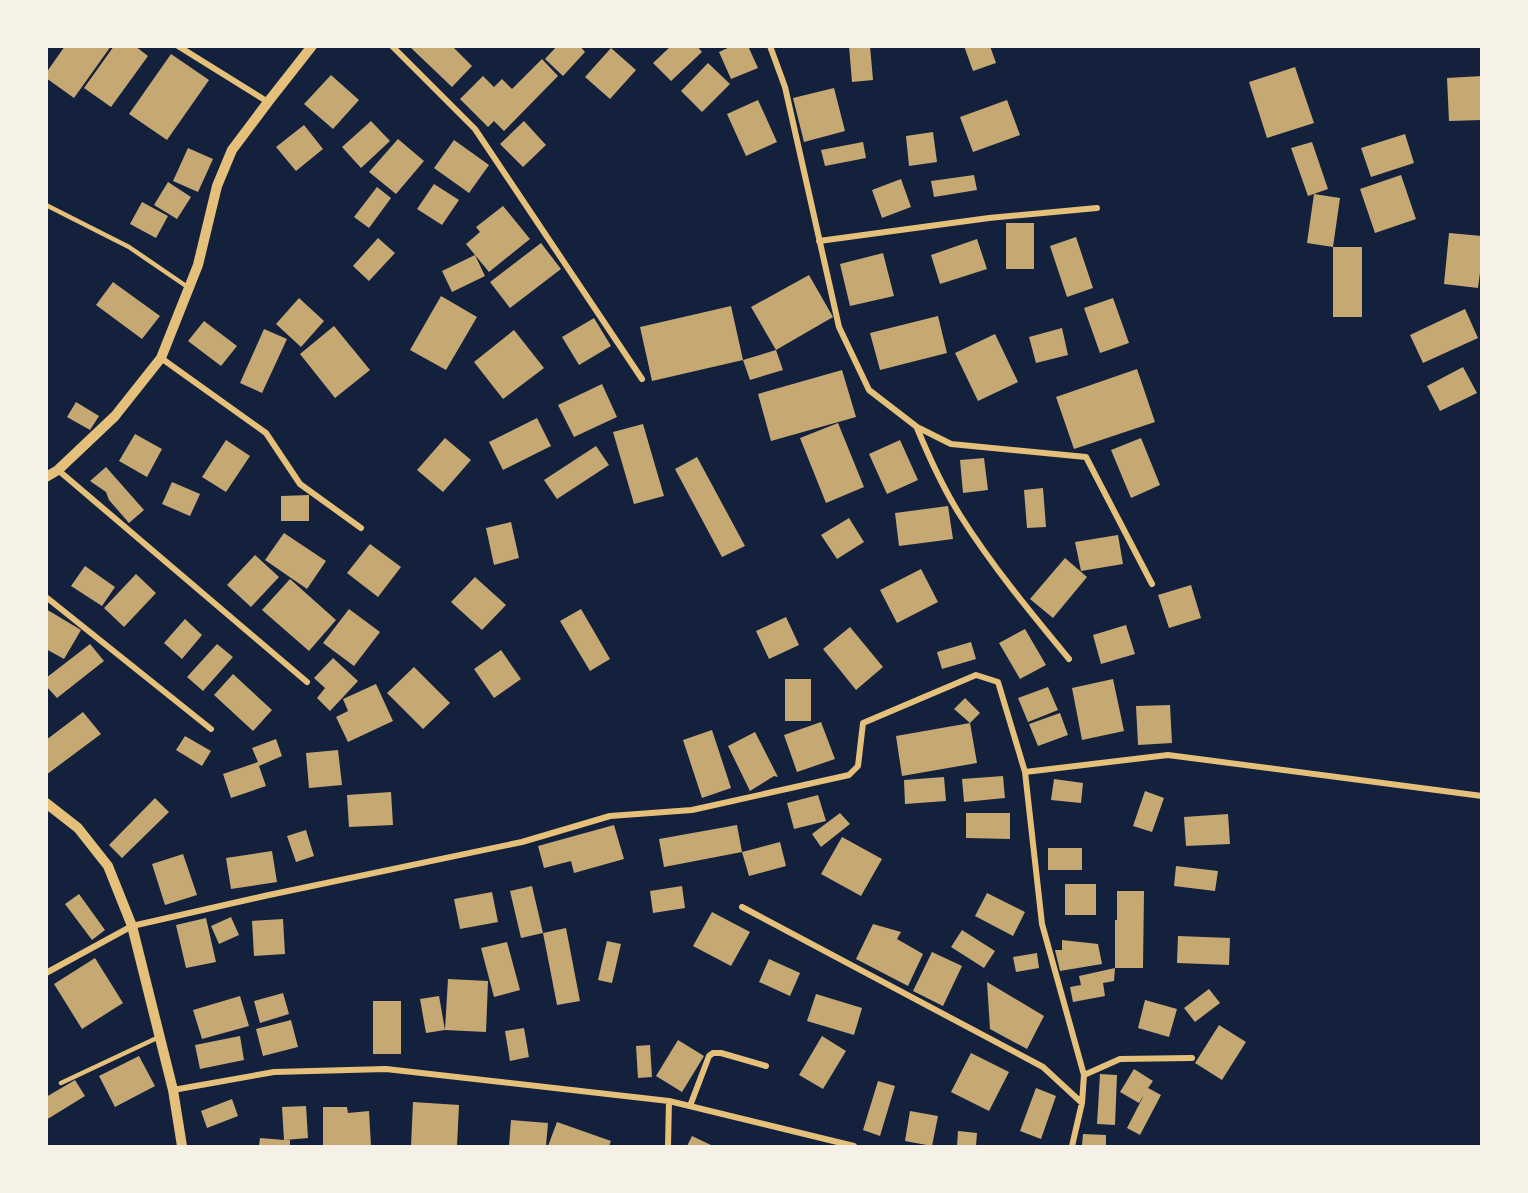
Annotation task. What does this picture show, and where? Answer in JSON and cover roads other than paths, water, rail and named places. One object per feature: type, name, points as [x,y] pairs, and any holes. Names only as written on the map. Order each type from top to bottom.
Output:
[{"type":"street","points":[[178,46],[268,102]]},
{"type":"street","points":[[46,477],[58,470],[115,416],[161,357],[198,265],[217,186],[232,150],[312,46]]},
{"type":"street","points":[[392,46],[475,129],[642,380]]},
{"type":"street","points":[[770,46],[785,87],[838,327],[869,390],[916,427],[951,444],[1086,457],[1152,584]]},
{"type":"street","points":[[819,241],[989,218],[1097,208]]},
{"type":"street","points":[[161,357],[266,433],[300,484],[361,528]]},
{"type":"street","points":[[916,427],[929,458],[959,514],[1013,591],[1069,659]]},
{"type":"street","points":[[58,470],[307,682]]},
{"type":"street","points":[[46,597],[211,729]]},
{"type":"street","points":[[46,973],[132,927],[268,895],[522,842],[610,816],[692,810],[849,775],[858,766],[863,723],[976,675],[998,682],[1024,772],[1042,924],[1084,1075],[1082,1103],[1072,1146]]},
{"type":"street","points":[[1024,772],[1168,755],[1482,796]]},
{"type":"street","points":[[46,803],[78,828],[108,866],[132,927],[173,1090],[182,1146]]},
{"type":"street","points":[[742,908],[1043,1067],[1082,1103]]},
{"type":"street","points":[[690,1106],[709,1056],[713,1053],[721,1053],[766,1066]]},
{"type":"street","points":[[1084,1075],[1120,1059],[1192,1058]]},
{"type":"street","points":[[173,1090],[274,1072],[386,1069],[669,1101],[854,1146]]},
{"type":"street","points":[[668,1146],[669,1101]]},
{"type":"lane","points":[[46,205],[129,247],[189,288]]},
{"type":"lane","points":[[61,1083],[160,1037]]}]
